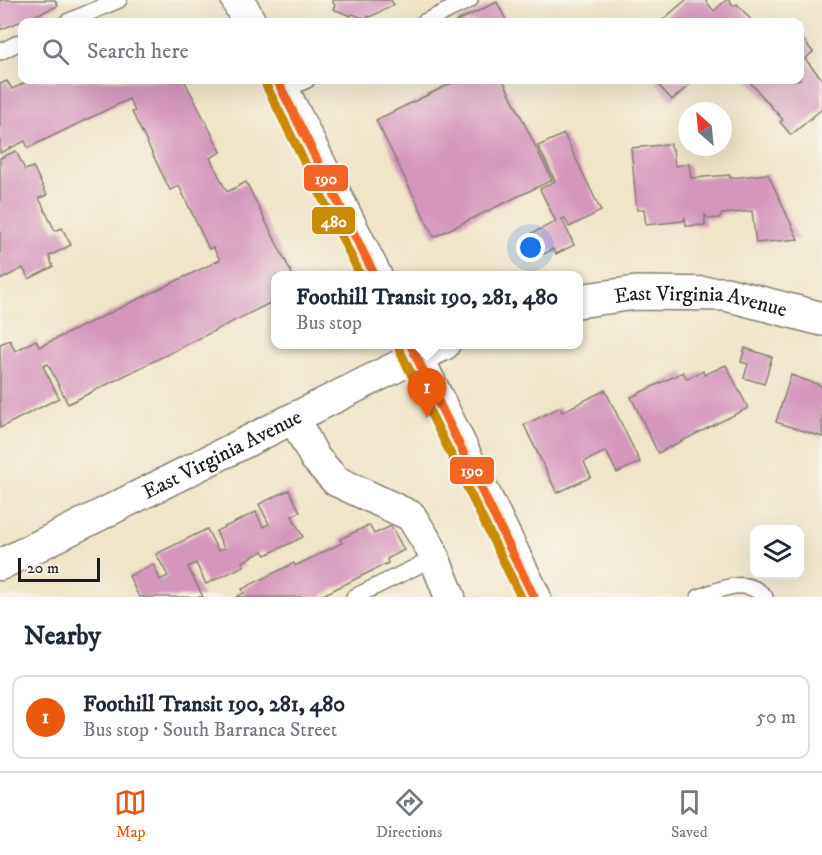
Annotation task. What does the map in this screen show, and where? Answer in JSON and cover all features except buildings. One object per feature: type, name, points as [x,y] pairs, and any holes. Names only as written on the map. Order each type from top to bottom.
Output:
[{"type":"main road","points":[[238,0],[247,18]]},
{"type":"main road","points":[[289,84],[373,271]]},
{"type":"main road","name":"East Virginia Avenue","points":[[583,300],[636,293],[726,294],[822,319]]},
{"type":"main road","points":[[423,349],[534,597]]},
{"type":"street","name":"East Virginia Avenue","points":[[0,565],[294,418],[423,349]]},
{"type":"street","points":[[294,418],[315,458],[336,481],[411,516],[430,547],[450,597]]},
{"type":"lane","points":[[76,18],[119,0]]},
{"type":"lane","points":[[432,18],[470,0]]},
{"type":"lane","points":[[0,52],[18,43]]},
{"type":"lane","points":[[354,597],[434,558]]},
{"type":"lane","points":[[699,597],[736,585],[758,589],[765,597]]},
{"type":"transit line","name":"190","points":[[279,84],[372,271]]},
{"type":"transit line","name":"480","points":[[266,85],[359,271]]},
{"type":"transit line","name":"480","points":[[399,349],[521,597]]},
{"type":"transit line","name":"190","points":[[412,349],[534,597]]},
{"type":"place","name":"Foothill Transit 190, 281, 480","points":[[427,418]]}]
